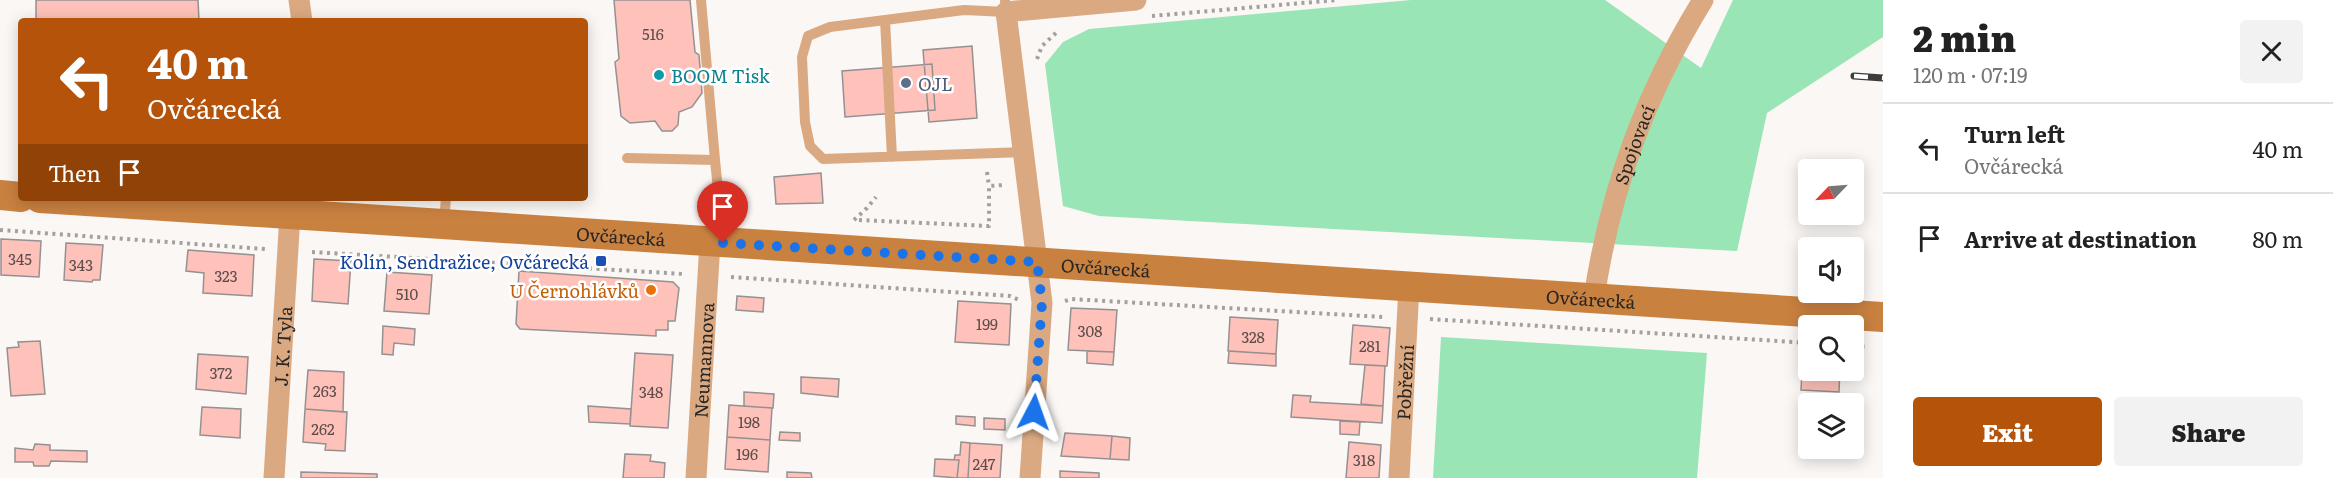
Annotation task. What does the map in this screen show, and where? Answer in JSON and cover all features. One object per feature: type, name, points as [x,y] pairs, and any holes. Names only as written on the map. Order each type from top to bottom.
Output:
[{"type":"main road","points":[[0,195],[18,197]]},
{"type":"main road","name":"Ovčárecká","points":[[106,201],[283,209],[445,211],[716,242],[1883,317]]},
{"type":"street","points":[[299,0],[302,18]]},
{"type":"street","name":"Spojovací","points":[[1594,298],[1601,247],[1628,152],[1646,106],[1703,0]]},
{"type":"street","points":[[1030,478],[1042,303],[1006,6],[1141,8]]},
{"type":"street","name":"J. K. Tyla","points":[[274,478],[289,251],[283,209]]},
{"type":"street","name":"Neumannova","points":[[696,478],[709,275],[716,242]]},
{"type":"street","name":"Pobřežní","points":[[1399,478],[1409,286]]},
{"type":"lane","points":[[701,0],[715,160],[716,242]]},
{"type":"lane","points":[[1006,6],[830,27],[808,36],[802,57],[805,122],[810,146],[823,159],[1022,152]]},
{"type":"lane","points":[[885,20],[892,157]]},
{"type":"lane","points":[[627,158],[715,160]]},
{"type":"path","points":[[1141,8],[1337,0]]},
{"type":"path","points":[[1035,69],[1042,46],[1063,30]]},
{"type":"path","points":[[843,219],[989,226],[989,186],[1026,183]]},
{"type":"path","points":[[854,220],[876,197]]},
{"type":"path","points":[[0,230],[289,251],[709,275],[1010,296],[1021,301],[1042,303],[1058,304],[1071,299],[1798,343]]},
{"type":"path","points":[[788,282],[790,247]]},
{"type":"green space","points":[[1411,0],[1605,0],[1701,68],[1733,0],[1883,0],[1883,37],[1767,113],[1737,251],[1099,216],[1063,206],[1045,64],[1063,42],[1089,29]]},
{"type":"green space","points":[[1441,337],[1707,353],[1697,478],[1433,478]]},
{"type":"building","points":[[36,0],[198,0],[199,18],[36,18]]},
{"type":"building","name":"BOOM Tisk","points":[[614,0],[690,0],[695,52],[699,55],[702,93],[692,107],[679,112],[678,125],[672,131],[662,131],[655,121],[630,123],[621,116],[615,62],[619,59]]},
{"type":"building","points":[[972,46],[977,118],[929,122],[923,50]]},
{"type":"building","points":[[932,64],[935,110],[845,117],[842,71]]},
{"type":"building","points":[[821,173],[823,203],[776,204],[774,177]]},
{"type":"building","points":[[1,239],[41,241],[39,277],[1,275]]},
{"type":"building","points":[[66,243],[103,245],[100,280],[92,282],[64,280]]},
{"type":"building","points":[[188,250],[254,255],[252,296],[203,293],[204,273],[186,271]]},
{"type":"building","points":[[314,259],[351,261],[348,304],[312,301]]},
{"type":"building","points":[[519,271],[673,282],[679,288],[675,321],[668,321],[668,330],[656,330],[656,336],[520,329],[516,324]]},
{"type":"building","points":[[387,272],[432,275],[429,314],[384,311]]},
{"type":"building","points":[[737,296],[764,298],[763,312],[736,310]]},
{"type":"building","points":[[958,301],[1011,304],[1009,345],[955,342]]},
{"type":"building","points":[[1071,308],[1117,310],[1114,352],[1068,350]]},
{"type":"building","points":[[1230,317],[1278,320],[1276,354],[1228,351]]},
{"type":"building","points":[[1353,325],[1390,328],[1387,366],[1350,364]]},
{"type":"building","points":[[383,326],[415,329],[414,345],[394,343],[393,355],[382,354]]},
{"type":"building","points":[[40,341],[45,394],[11,396],[7,348],[19,347],[18,342]]},
{"type":"building","points":[[1087,351],[1114,352],[1113,365],[1087,363]]},
{"type":"building","points":[[1229,351],[1276,354],[1276,366],[1228,363]]},
{"type":"building","points":[[635,353],[673,355],[668,428],[630,426]]},
{"type":"building","points":[[198,354],[248,357],[246,394],[196,389]]},
{"type":"building","points":[[1365,365],[1385,366],[1383,406],[1361,404]]},
{"type":"building","points":[[308,370],[344,372],[343,412],[305,409]]},
{"type":"building","points":[[801,377],[839,379],[838,397],[801,393]]},
{"type":"building","points":[[1801,381],[1840,381],[1839,392],[1801,390]]},
{"type":"building","points":[[744,392],[774,394],[773,408],[744,406]]},
{"type":"building","points":[[1293,395],[1311,396],[1310,402],[1383,406],[1382,423],[1291,417]]},
{"type":"building","points":[[729,405],[772,408],[770,440],[727,437]]},
{"type":"building","points":[[588,406],[631,409],[630,424],[589,422]]},
{"type":"building","points":[[202,407],[241,409],[240,438],[200,435]]},
{"type":"building","points":[[305,409],[347,412],[345,451],[325,450],[326,444],[303,442]]},
{"type":"building","points":[[956,416],[975,417],[975,426],[956,424]]},
{"type":"building","points":[[984,418],[1005,419],[1005,430],[984,429]]},
{"type":"building","points":[[1340,421],[1360,422],[1359,435],[1340,434]]},
{"type":"building","points":[[780,432],[800,433],[800,441],[779,440]]},
{"type":"building","points":[[1065,433],[1112,436],[1110,459],[1061,456]]},
{"type":"building","points":[[1112,436],[1130,438],[1129,460],[1110,459]]},
{"type":"building","points":[[727,437],[770,440],[768,472],[725,469]]},
{"type":"building","points":[[961,442],[970,443],[968,478],[957,478],[959,460],[954,460],[955,455],[960,455]]},
{"type":"building","points":[[1349,442],[1381,445],[1379,478],[1346,478]]},
{"type":"building","points":[[970,443],[1002,445],[1000,478],[968,478]]},
{"type":"building","points":[[35,444],[50,445],[50,450],[87,451],[87,462],[51,461],[49,466],[34,466],[33,462],[15,462],[15,448],[33,450]]},
{"type":"building","points":[[625,454],[651,455],[650,461],[665,463],[664,478],[623,478]]},
{"type":"building","points":[[935,459],[959,460],[957,478],[934,476]]},
{"type":"building","points":[[1060,471],[1099,473],[1099,478],[1060,478]]},
{"type":"building","points":[[301,472],[377,474],[377,478],[301,478]]},
{"type":"building","points":[[787,472],[811,473],[812,478],[787,478]]},
{"type":"railway","points":[[1854,76],[1883,78]]},
{"type":"place","name":"BOOM Tisk","points":[[659,75]]},
{"type":"place","name":"OJL","points":[[906,83]]},
{"type":"place","name":"Kolín, Sendražice, Ovčárecká","points":[[601,261]]},
{"type":"place","name":"U Černohlávků","points":[[651,290]]},
{"type":"route","points":[[723,243],[1037,262],[1042,303],[1034,412]]}]
